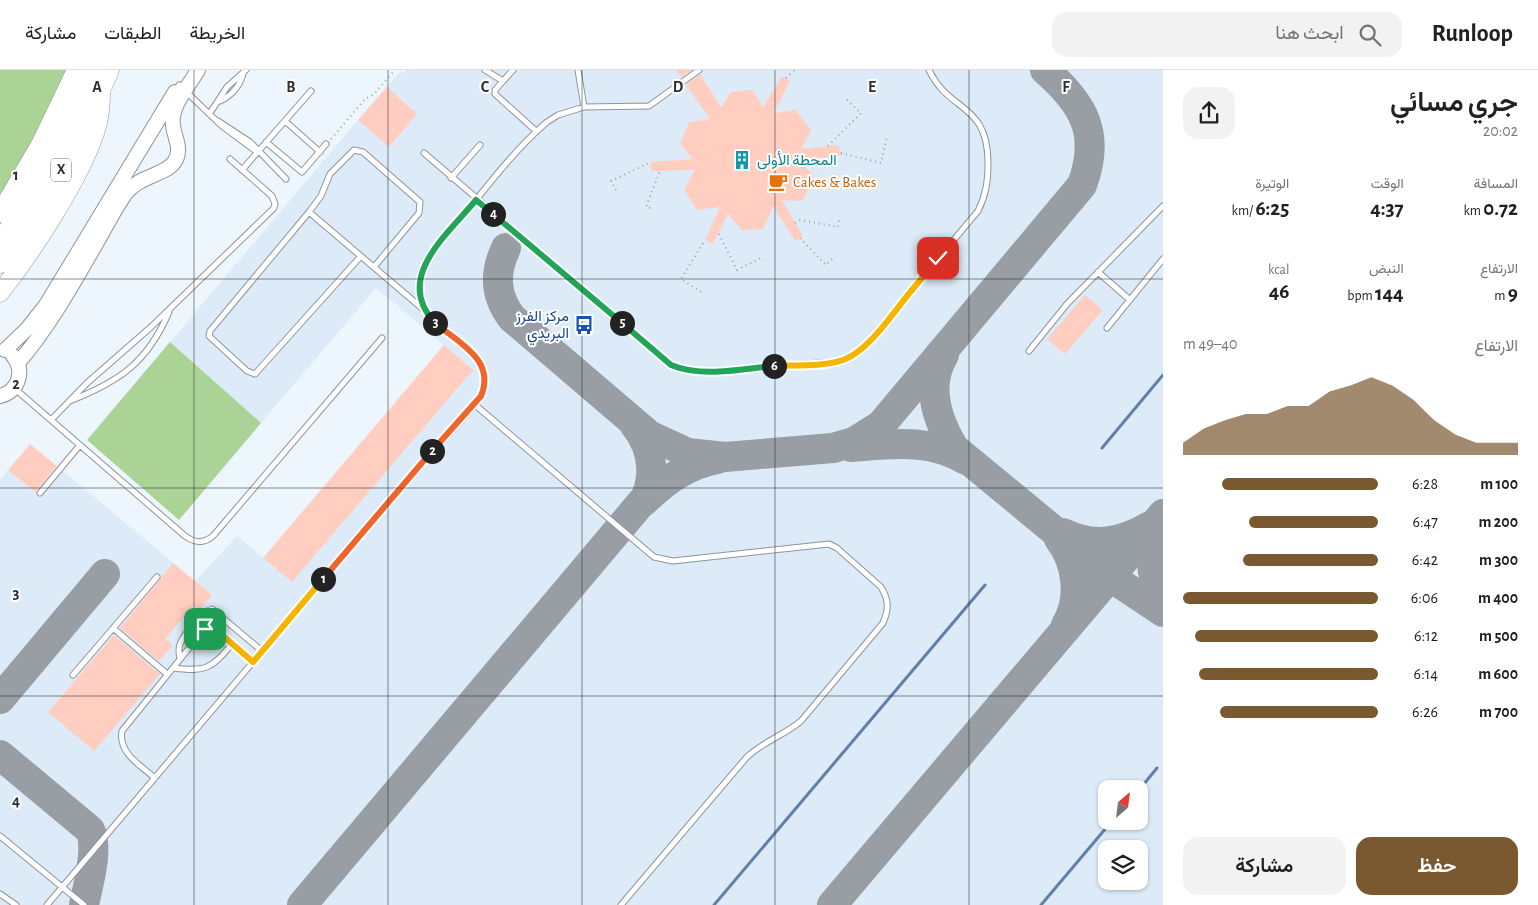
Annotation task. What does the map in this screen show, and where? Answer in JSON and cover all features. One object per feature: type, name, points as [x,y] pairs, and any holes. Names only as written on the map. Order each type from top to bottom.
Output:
[{"type":"highway","points":[[0,213],[31,160],[76,70]]},
{"type":"highway","name":"X","points":[[0,242],[52,157],[92,70]]},
{"type":"highway","name":"X","points":[[0,264],[58,175],[101,92],[110,70]]},
{"type":"highway","points":[[0,293],[48,222],[77,173],[96,130],[101,92]]},
{"type":"street","points":[[18,363],[2,349],[37,317],[74,270],[127,192],[145,177],[170,167],[177,159],[179,148],[172,128],[172,117],[188,70]]},
{"type":"street","points":[[0,396],[14,388],[19,376],[18,363],[53,318],[74,270],[182,88],[198,70]]},
{"type":"lane","points":[[484,70],[503,81]]},
{"type":"lane","points":[[513,70],[495,94],[536,131]]},
{"type":"lane","points":[[578,70],[584,108]]},
{"type":"lane","points":[[424,309],[418,293],[419,276],[426,261],[536,131],[558,115],[584,108],[649,106],[699,70]]},
{"type":"lane","points":[[424,153],[476,200],[671,365],[699,372],[841,361],[864,347],[978,211],[986,194],[988,185],[988,145],[985,134],[972,116],[940,87],[929,70]]},
{"type":"lane","points":[[210,113],[220,101],[232,93],[241,82],[244,72]]},
{"type":"lane","points":[[182,88],[218,120],[222,126],[257,152],[286,179]]},
{"type":"lane","points":[[242,170],[311,91]]},
{"type":"lane","points":[[284,121],[320,152]]},
{"type":"lane","points":[[266,142],[299,172],[305,170],[326,144]]},
{"type":"lane","points":[[451,178],[480,145]]},
{"type":"lane","points":[[361,256],[255,374],[247,372],[212,340],[210,331],[309,212],[321,196],[330,174],[350,152],[358,149],[416,197],[420,202],[421,208],[374,267]]},
{"type":"lane","points":[[51,420],[274,208],[276,204],[272,196],[230,159]]},
{"type":"lane","points":[[1029,351],[1067,304],[1163,206]]},
{"type":"lane","points":[[47,905],[474,404],[485,386],[486,376],[483,366],[477,357],[434,322],[424,309],[309,212]]},
{"type":"lane","points":[[1108,328],[1163,259]]},
{"type":"lane","points":[[1098,272],[1130,300]]},
{"type":"lane","points":[[67,403],[107,385],[131,369],[155,341],[171,307]]},
{"type":"lane","points":[[14,388],[185,536],[196,542],[208,540],[382,338]]},
{"type":"lane","points":[[474,404],[654,556],[673,561],[829,544],[837,548],[881,587],[886,595],[887,614],[883,623],[801,721],[791,730],[767,741],[746,758],[621,905]]},
{"type":"lane","points":[[40,493],[80,445]]},
{"type":"lane","points":[[73,675],[157,577]]},
{"type":"lane","points":[[180,659],[180,644],[184,637],[206,612],[212,609],[262,651]]},
{"type":"lane","points":[[114,628],[167,674]]},
{"type":"lane","points":[[155,778],[126,753],[121,738],[126,724],[202,632],[214,628],[253,662]]},
{"type":"lane","points":[[173,668],[194,670],[209,667],[232,644]]},
{"type":"lane","points":[[0,836],[84,905]]},
{"type":"lane","points":[[0,894],[16,905]]},
{"type":"path","points":[[326,144],[365,99],[373,95],[395,70]]},
{"type":"path","points":[[786,78],[795,70]]},
{"type":"path","points":[[828,146],[861,114],[846,99]]},
{"type":"path","points":[[841,153],[881,162],[887,136]]},
{"type":"path","points":[[616,190],[611,181],[651,162]]},
{"type":"path","points":[[650,208],[646,206],[660,171]]},
{"type":"path","points":[[795,223],[800,220],[838,227],[839,220]]},
{"type":"path","points":[[718,234],[737,270],[763,257]]},
{"type":"path","points":[[800,238],[826,264],[835,256]]},
{"type":"path","points":[[701,292],[681,280],[705,240]]},
{"type":"shaded area","points":[[406,70],[1163,70],[1163,905],[0,905],[0,480],[8,470],[35,492],[57,466],[195,581],[237,536],[263,558],[444,345],[376,288],[261,423],[170,342],[400,72],[404,73]]},
{"type":"green space","points":[[0,70],[81,70],[0,204]]},
{"type":"green space","points":[[170,342],[261,423],[179,520],[87,440]]},
{"type":"building","points":[[676,70],[692,70],[681,77]]},
{"type":"building","name":"المحطة الأولى","points":[[700,74],[721,107],[731,92],[752,90],[763,107],[782,76],[790,81],[774,113],[796,110],[811,130],[801,149],[838,145],[842,155],[800,161],[814,176],[803,201],[782,200],[803,236],[795,241],[773,206],[763,229],[742,230],[728,214],[713,244],[705,240],[720,207],[697,210],[684,190],[695,170],[651,171],[651,162],[693,159],[680,144],[689,122],[710,119],[686,85]]},
{"type":"building","points":[[387,87],[417,114],[389,147],[358,120]]},
{"type":"building","points":[[1085,295],[1103,310],[1065,354],[1047,339]]},
{"type":"building","points":[[444,345],[473,370],[292,582],[263,558]]},
{"type":"building","points":[[30,444],[57,466],[35,492],[8,470]]},
{"type":"building","points":[[173,563],[212,595],[199,610],[194,605],[165,639],[173,645],[159,661],[120,628]]},
{"type":"building","points":[[114,635],[160,674],[94,751],[48,712]]},
{"type":"waterway","points":[[1102,448],[1163,375]]},
{"type":"waterway","points":[[714,905],[985,585]]},
{"type":"waterway","points":[[1147,780],[1157,768]]},
{"type":"waterway","points":[[1041,905],[1104,830]]},
{"type":"taxiway","points":[[506,248],[499,266],[498,284],[502,301],[512,318],[649,435],[688,453],[725,457],[833,448],[854,442],[881,425],[1082,185],[1090,150],[1089,135],[1085,121],[1070,95],[1045,70]]},
{"type":"taxiway","points":[[944,355],[938,367],[934,391],[938,414],[954,448],[1109,576],[1163,612]]},
{"type":"taxiway","points":[[302,905],[646,497],[651,478],[650,459],[648,449],[634,424]]},
{"type":"taxiway","points":[[851,447],[896,444],[924,445],[938,448],[966,460]]},
{"type":"taxiway","points":[[642,503],[676,475],[695,465],[717,459]]},
{"type":"taxiway","points":[[832,905],[1163,514]]},
{"type":"taxiway","points":[[1161,520],[1154,540],[1152,560],[1155,581],[1163,600]]},
{"type":"taxiway","points":[[1063,533],[1086,541],[1107,542],[1129,536],[1150,526]]},
{"type":"taxiway","points":[[1059,539],[1070,558],[1076,592],[1071,615],[1066,625]]},
{"type":"taxiway","points":[[0,699],[105,574]]},
{"type":"taxiway","points":[[0,755],[90,830],[93,856],[84,905]]},
{"type":"place","name":"المحطة الأولى","points":[[742,160]]},
{"type":"place","name":"Cakes & Bakes","points":[[778,182]]},
{"type":"place","name":"مركز الفرز البريدي","points":[[584,325]]},
{"type":"route","points":[[205,629],[214,628],[253,662],[481,396],[486,376],[483,366],[477,357],[434,322],[424,309],[418,293],[419,276],[426,261],[476,200],[671,365],[689,371],[699,372],[841,361],[864,347],[938,258]]}]
